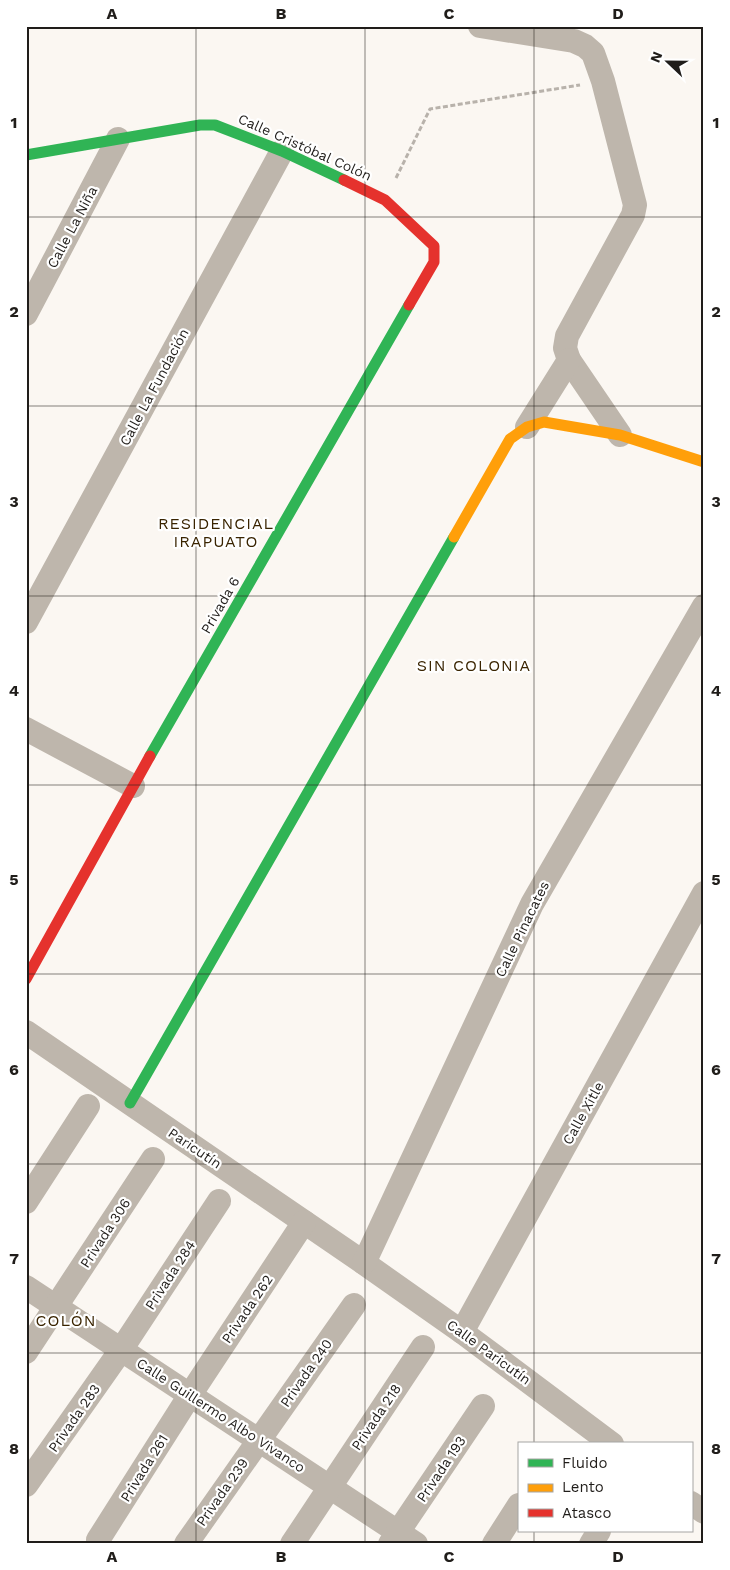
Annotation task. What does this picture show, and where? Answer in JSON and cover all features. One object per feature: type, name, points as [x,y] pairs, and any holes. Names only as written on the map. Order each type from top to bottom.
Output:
[{"type":"street","points":[[480,26],[574,41],[585,46],[593,53],[603,81],[635,205],[633,215],[567,336],[565,348],[569,360],[620,435]]},
{"type":"street","name":"Calle Cristóbal Colón","points":[[26,155],[200,125],[215,126],[282,151],[385,200],[434,246]]},
{"type":"street","name":"Calle La Niña","points":[[26,314],[118,139]]},
{"type":"street","name":"Calle La Fundación","points":[[26,622],[282,151]]},
{"type":"street","name":"Privada 6","points":[[26,978],[133,786],[434,262],[434,246]]},
{"type":"street","points":[[527,427],[569,360]]},
{"type":"street","points":[[130,1103],[510,439],[527,427],[544,422],[620,435],[704,462]]},
{"type":"street","name":"Calle Pinacates","points":[[364,1263],[532,904],[704,606]]},
{"type":"street","points":[[26,728],[133,786]]},
{"type":"street","name":"Calle Xitle","points":[[462,1332],[704,893]]},
{"type":"street","name":"Paricutín","points":[[26,1032],[364,1263]]},
{"type":"street","points":[[26,1202],[88,1106]]},
{"type":"street","name":"Privada 306","points":[[26,1352],[57,1308],[153,1159]]},
{"type":"street","name":"Privada 284","points":[[121,1350],[219,1201]]},
{"type":"street","name":"Privada 262","points":[[190,1395],[304,1222]]},
{"type":"street","name":"Calle Paricutín","points":[[364,1263],[462,1332],[609,1442]]},
{"type":"street","name":"Calle Guillermo Albo Vivanco","points":[[26,1287],[330,1487],[401,1540]]},
{"type":"street","name":"Privada 240","points":[[259,1440],[354,1305]]},
{"type":"street","name":"Privada 218","points":[[292,1544],[423,1347]]},
{"type":"street","name":"Privada 283","points":[[26,1485],[121,1350]]},
{"type":"street","name":"Privada 261","points":[[98,1540],[190,1395]]},
{"type":"street","name":"Privada 193","points":[[401,1540],[483,1406]]},
{"type":"street","name":"Privada 239","points":[[186,1544],[259,1440]]},
{"type":"street","points":[[692,1504],[704,1512]]},
{"type":"street","points":[[494,1544],[518,1507]]},
{"type":"street","points":[[591,1544],[598,1532]]},
{"type":"path","points":[[385,200],[430,109],[603,81]]},
{"type":"traffic: fast","points":[[26,155],[200,125],[215,125],[282,151],[344,180]]},
{"type":"traffic: fast","points":[[150,756],[409,305]]},
{"type":"traffic: fast","points":[[130,1103],[454,537]]},
{"type":"traffic: slow","points":[[454,537],[510,439],[527,427],[544,422],[620,435],[704,462]]},
{"type":"traffic: jam","points":[[344,180],[385,200],[434,246],[434,262],[409,305]]},
{"type":"traffic: jam","points":[[26,979],[150,756]]},
{"type":"district","name":"RESIDENCIAL IRAPUATO","points":[[216,532]]},
{"type":"district","name":"SIN COLONIA","points":[[474,665]]},
{"type":"district","name":"COLÓN","points":[[66,1320]]}]
